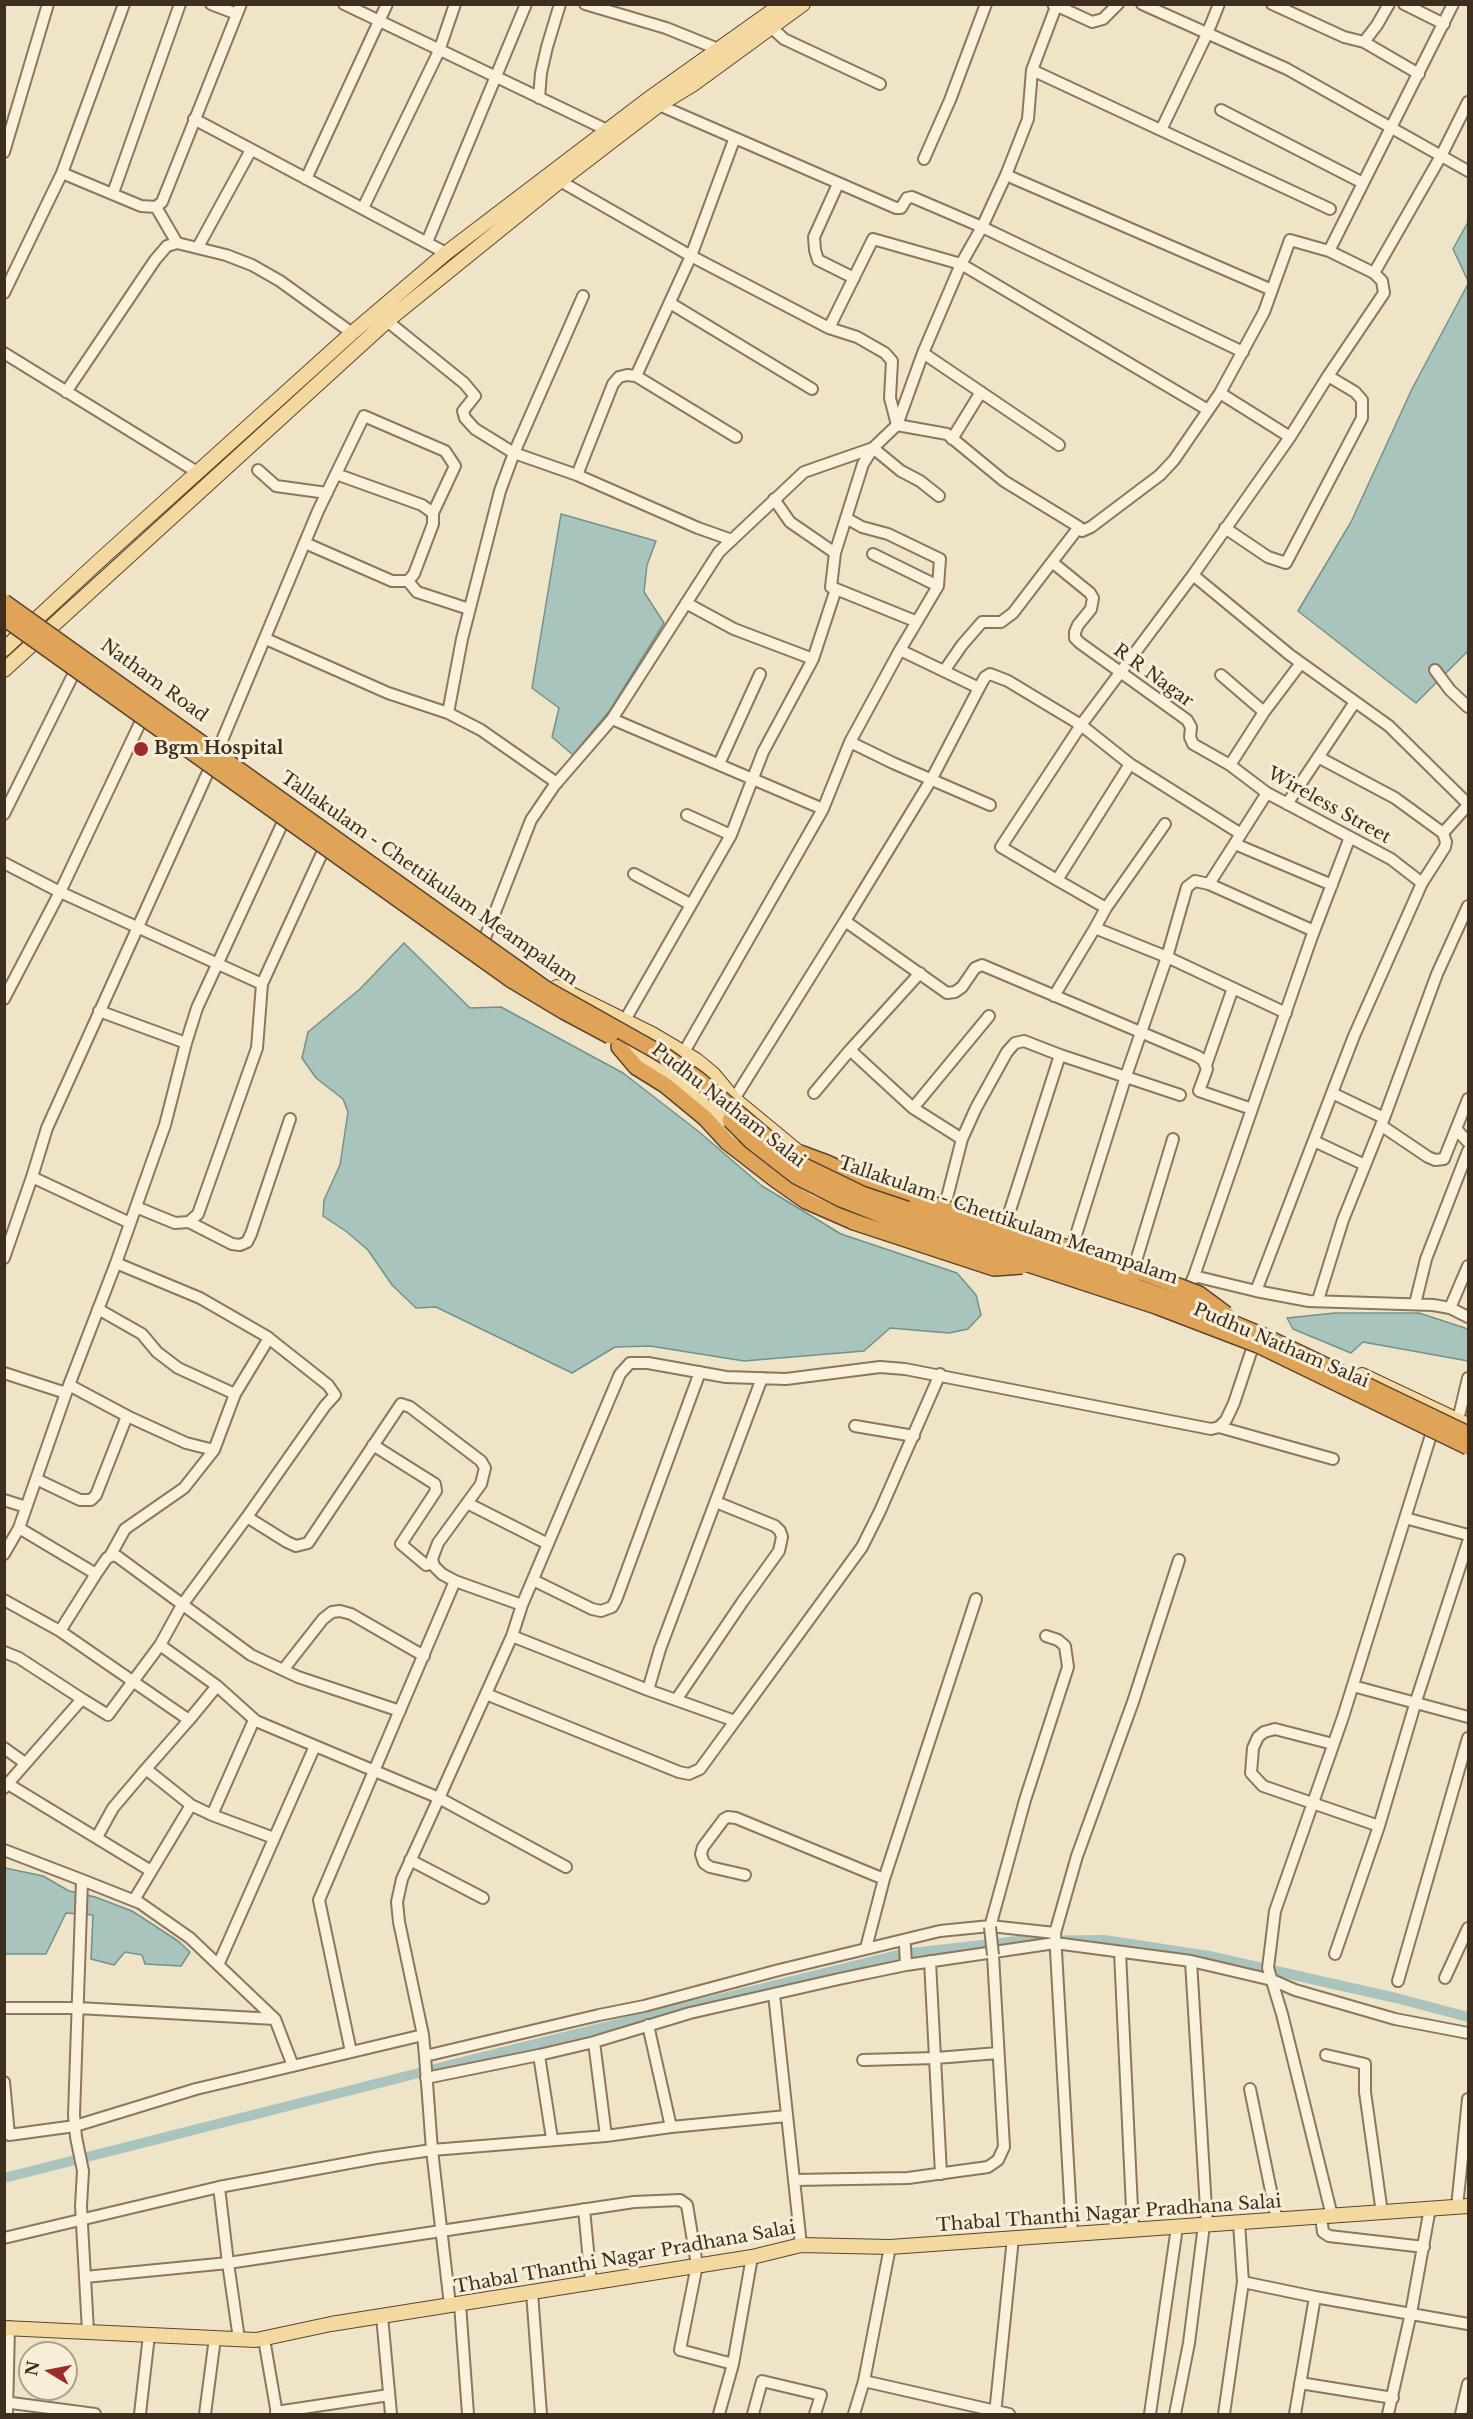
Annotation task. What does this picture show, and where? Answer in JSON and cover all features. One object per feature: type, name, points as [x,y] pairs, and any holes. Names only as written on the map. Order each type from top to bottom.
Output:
[{"type":"highway","name":"Tallakulam - Chettikulam Meampalam","points":[[4,602],[546,989],[667,1057],[698,1079],[796,1162],[862,1194],[1116,1279],[1245,1328],[1468,1434]]},
{"type":"highway","name":"Tallakulam - Chettikulam Meampalam","points":[[4,618],[510,979],[565,1012],[640,1051],[674,1073],[708,1099],[751,1141],[796,1176],[841,1199],[897,1221],[1156,1306],[1258,1345],[1468,1447]]},
{"type":"highway","points":[[619,1047],[636,1067],[666,1085],[705,1118],[727,1142],[806,1201],[854,1222],[994,1268],[1031,1266]]},
{"type":"highway","points":[[800,1153],[880,1188],[1144,1273],[1199,1294],[1245,1328]]},
{"type":"main road","points":[[4,670],[35,644],[382,317],[446,253],[607,130],[718,50],[785,8],[803,4]]},
{"type":"main road","points":[[4,649],[352,333],[382,317],[659,105],[772,28],[785,8]]},
{"type":"main road","name":"Natham Road","points":[[4,596],[485,940],[540,977],[684,1052],[713,1074],[732,1096]]},
{"type":"main road","points":[[4,622],[477,960]]},
{"type":"main road","name":"Pudhu Natham Salai","points":[[477,960],[573,1023],[619,1047],[668,1077],[715,1114],[739,1138],[786,1175],[819,1197],[892,1228],[1049,1276],[1252,1349],[1468,1453]]},
{"type":"main road","name":"Pudhu Natham Salai","points":[[732,1096],[807,1159],[880,1193],[1132,1274],[1272,1333],[1463,1423]]},
{"type":"main road","name":"Thabal Thanthi Nagar Pradhana Salai","points":[[7,2328],[264,2339],[382,2316],[752,2258],[801,2245],[890,2247],[1463,2207]]},
{"type":"street","points":[[4,152],[48,4]]},
{"type":"street","points":[[4,293],[62,173],[124,4]]},
{"type":"street","points":[[113,193],[180,4]]},
{"type":"street","points":[[62,173],[141,206],[156,207],[162,202],[239,9],[211,4]]},
{"type":"street","points":[[344,4],[607,130]]},
{"type":"street","points":[[306,179],[387,4]]},
{"type":"street","points":[[363,208],[440,51],[455,4]]},
{"type":"street","points":[[427,242],[526,4]]},
{"type":"street","points":[[539,98],[541,73],[547,47],[561,4]]},
{"type":"street","points":[[585,4],[666,28],[718,50]]},
{"type":"street","points":[[924,159],[950,100],[986,4]]},
{"type":"street","points":[[915,621],[831,587],[835,553],[863,464],[873,448],[897,425],[923,353],[961,264],[982,227],[1006,175],[1029,119],[1032,70],[1056,5],[1092,22],[1103,19],[1118,4]]},
{"type":"street","points":[[1142,4],[1287,69],[1468,171]]},
{"type":"street","points":[[1161,130],[1219,4]]},
{"type":"street","points":[[1272,4],[1344,37],[1364,42],[1419,74]]},
{"type":"street","points":[[1364,42],[1389,4]]},
{"type":"street","points":[[1404,4],[1444,24]]},
{"type":"street","points":[[1329,251],[1453,4]]},
{"type":"street","points":[[772,28],[784,39],[880,84]]},
{"type":"street","points":[[1032,70],[1330,209]]},
{"type":"street","points":[[1374,273],[1441,156],[1468,102]]},
{"type":"street","points":[[659,105],[734,140],[896,208],[901,208],[907,198],[912,197],[982,227],[1243,352]]},
{"type":"street","points":[[1221,110],[1363,183]]},
{"type":"street","points":[[194,119],[446,253]]},
{"type":"street","points":[[636,376],[691,256],[734,140]]},
{"type":"street","points":[[198,247],[251,150]]},
{"type":"street","points":[[1006,175],[1272,290]]},
{"type":"street","points":[[560,181],[691,256],[830,328],[857,337],[885,352],[892,361],[889,384],[897,425]]},
{"type":"street","points":[[838,184],[814,237],[815,250],[818,260],[854,278]]},
{"type":"street","points":[[156,207],[177,243]]},
{"type":"street","points":[[830,328],[873,239],[961,264],[1208,411]]},
{"type":"street","points":[[897,425],[947,434],[1004,481],[1082,531],[1091,527],[1160,475],[1174,460],[1220,393],[1243,352],[1264,312],[1290,240],[1329,251],[1374,273],[1383,281],[1384,293],[1290,437],[1192,575],[1081,724],[1001,847],[1106,908]]},
{"type":"street","points":[[66,392],[155,260],[166,246],[177,243],[198,247],[252,265],[280,281],[352,333]]},
{"type":"street","points":[[448,713],[469,609],[500,491],[514,453],[583,296]]},
{"type":"street","points":[[670,303],[812,389]]},
{"type":"street","points":[[382,317],[453,373],[475,396],[463,411],[465,418],[475,429],[514,453],[576,475],[698,528],[732,540]]},
{"type":"street","points":[[4,353],[197,472]]},
{"type":"street","points":[[923,353],[1059,445]]},
{"type":"street","points":[[576,475],[613,384],[619,377],[627,375],[636,376],[736,437]]},
{"type":"street","points":[[1225,528],[1268,557],[1286,563],[1362,418],[1362,400],[1355,392],[1328,376]]},
{"type":"street","points":[[952,439],[981,392]]},
{"type":"street","points":[[1220,393],[1290,437]]},
{"type":"street","points":[[4,1258],[47,1128],[218,750],[266,639],[305,543],[327,493],[364,416],[445,451],[455,466],[432,513],[433,524],[414,574],[408,581],[392,581],[305,543]]},
{"type":"street","points":[[873,448],[900,471],[920,481],[939,496]]},
{"type":"street","points":[[477,960],[531,820],[557,783],[612,719],[719,552],[804,472],[873,448]]},
{"type":"street","points":[[258,470],[276,486],[327,493]]},
{"type":"street","points":[[336,474],[422,505],[432,513]]},
{"type":"street","points":[[774,499],[790,522],[835,553]]},
{"type":"street","points":[[684,1052],[823,809],[850,742],[915,621],[938,586],[940,559],[888,534],[862,527],[846,518]]},
{"type":"street","points":[[944,671],[982,622],[1001,622],[1013,613],[1079,527]]},
{"type":"street","points":[[873,554],[938,586]]},
{"type":"street","name":"R R Nagar","points":[[1052,562],[1093,598],[1091,609],[1074,632],[1080,644],[1187,720],[1191,728],[1190,737],[1193,744],[1230,765]]},
{"type":"street","points":[[1192,575],[1301,663],[1389,726],[1468,804],[1443,833]]},
{"type":"street","points":[[408,581],[417,592],[469,609]]},
{"type":"street","points":[[625,1020],[731,835],[763,752],[813,659],[836,589]]},
{"type":"street","points":[[686,603],[734,629],[813,659]]},
{"type":"street","points":[[266,639],[388,693],[448,713],[482,730],[557,783]]},
{"type":"street","points":[[900,650],[979,688]]},
{"type":"street","points":[[1230,765],[1264,712],[1301,663]]},
{"type":"street","points":[[1435,670],[1450,690],[1468,706]]},
{"type":"street","points":[[4,814],[74,673]]},
{"type":"street","points":[[719,764],[760,674]]},
{"type":"street","points":[[732,1096],[931,780],[985,677],[990,674],[998,676],[1081,724],[1130,764],[1241,834]]},
{"type":"street","points":[[1221,675],[1264,712]]},
{"type":"street","points":[[1287,804],[1355,702]]},
{"type":"street","points":[[612,719],[823,809]]},
{"type":"street","points":[[4,999],[60,892],[141,721]]},
{"type":"street","points":[[850,742],[931,780],[990,804]]},
{"type":"street","points":[[1256,1291],[1354,1036],[1422,883],[1445,848],[1446,842],[1443,833],[1395,798],[1318,757]]},
{"type":"street","points":[[1057,880],[1130,764]]},
{"type":"street","name":"Wireless Street","points":[[1230,765],[1267,793],[1391,858],[1422,883]]},
{"type":"street","points":[[1209,884],[1267,793]]},
{"type":"street","points":[[687,815],[731,835]]},
{"type":"street","points":[[4,1554],[19,1528],[67,1389],[116,1263],[165,1125],[197,1008],[283,822]]},
{"type":"street","points":[[1054,996],[1106,908],[1165,824]]},
{"type":"street","points":[[1186,1296],[1314,931],[1350,837]]},
{"type":"street","points":[[1235,844],[1332,885]]},
{"type":"street","points":[[189,1222],[198,1214],[257,1048],[262,984],[323,851]]},
{"type":"street","points":[[4,863],[60,892],[262,984]]},
{"type":"street","points":[[634,874],[690,904]]},
{"type":"street","points":[[1070,1254],[1140,1033],[1167,957],[1187,887],[1195,881],[1209,884],[1314,931]]},
{"type":"street","points":[[1318,1300],[1343,1220],[1383,1122],[1437,974],[1468,906]]},
{"type":"street","points":[[844,921],[947,993],[955,992],[962,987],[975,968],[982,965],[1197,1056],[1206,1065]]},
{"type":"street","points":[[1095,928],[1167,957],[1286,1013]]},
{"type":"street","points":[[814,1094],[850,1050],[920,973]]},
{"type":"street","points":[[1233,988],[1199,1091],[1252,1108]]},
{"type":"street","points":[[99,1011],[186,1043]]},
{"type":"street","points":[[914,1108],[989,1016]]},
{"type":"street","points":[[943,1213],[962,1139],[976,1108],[1007,1052],[1015,1043],[1024,1041],[1180,1095]]},
{"type":"street","points":[[850,1050],[914,1108],[962,1139]]},
{"type":"street","points":[[1003,1232],[1060,1055]]},
{"type":"street","points":[[1332,1093],[1383,1122],[1434,1160],[1444,1159],[1468,1099]]},
{"type":"street","points":[[136,1207],[175,1223],[189,1222],[232,1244],[240,1245],[247,1242],[290,1119]]},
{"type":"street","points":[[1457,1130],[1468,1142]]},
{"type":"street","points":[[1132,1274],[1173,1139]]},
{"type":"street","points":[[1314,1141],[1365,1165]]},
{"type":"street","points":[[1415,1304],[1426,1259],[1468,1151]]},
{"type":"street","points":[[32,1177],[130,1222]]},
{"type":"street","points":[[4,1652],[19,1658],[108,1715],[160,1646],[182,1605],[335,1395],[328,1385],[269,1338],[200,1298],[116,1263]]},
{"type":"street","points":[[1450,1308],[1468,1266]]},
{"type":"street","points":[[1194,1276],[1291,1299],[1415,1304],[1450,1308],[1468,1317]]},
{"type":"street","points":[[98,1309],[142,1334],[158,1352],[178,1368],[235,1394]]},
{"type":"street","points":[[60,1631],[110,1556],[125,1529],[184,1488],[214,1450],[235,1394],[269,1338]]},
{"type":"street","points":[[468,2415],[455,2304],[441,2229],[423,2035],[399,1922],[397,1902],[402,1879],[410,1860],[512,1636],[522,1605],[625,1367],[636,1361],[726,1377],[786,1379],[880,1367],[940,1374],[1212,1429],[1219,1427],[1226,1420],[1252,1349]]},
{"type":"street","points":[[533,1581],[592,1609],[601,1611],[612,1607],[700,1372]]},
{"type":"street","points":[[4,1373],[67,1389],[186,1443],[214,1450]]},
{"type":"street","points":[[486,1694],[679,1772],[690,1774],[700,1769],[862,1547],[940,1374]]},
{"type":"street","points":[[648,1690],[660,1649],[762,1378]]},
{"type":"street","points":[[1463,1423],[1468,1378]]},
{"type":"street","points":[[247,1516],[296,1546],[308,1544],[401,1404],[410,1407],[481,1461],[485,1468],[481,1485],[438,1543],[433,1563]]},
{"type":"street","points":[[36,1479],[80,1500],[91,1500],[96,1495],[127,1416]]},
{"type":"street","points":[[855,1426],[914,1436]]},
{"type":"street","points":[[1219,1427],[1333,1459]]},
{"type":"street","points":[[1424,2247],[1329,2236],[1323,2232],[1327,2216],[1268,1968],[1275,1911],[1334,1744],[1431,1435]]},
{"type":"street","points":[[373,1445],[435,1484],[436,1491],[401,1544],[426,1565],[433,1563]]},
{"type":"street","points":[[4,1500],[26,1508]]},
{"type":"street","points":[[676,1700],[779,1551],[781,1543],[780,1531],[775,1526],[716,1502]]},
{"type":"street","points":[[467,1503],[548,1544]]},
{"type":"street","points":[[1405,1518],[1468,1535]]},
{"type":"street","points":[[19,1528],[96,1574]]},
{"type":"street","points":[[1335,1954],[1379,1826],[1416,1701],[1468,1542]]},
{"type":"street","points":[[110,1556],[118,1557],[251,1655],[298,1677],[400,1712]]},
{"type":"street","points":[[1072,2234],[1055,1938],[1077,1856],[1133,1702],[1179,1560]]},
{"type":"street","points":[[433,1563],[442,1574],[455,1581],[522,1605]]},
{"type":"street","points":[[351,2052],[319,1900],[455,1581]]},
{"type":"street","points":[[866,1948],[884,1878],[976,1599]]},
{"type":"street","points":[[4,1600],[60,1631],[189,1720]]},
{"type":"street","points":[[283,1670],[323,1619],[332,1612],[340,1611],[351,1614],[424,1656]]},
{"type":"street","points":[[512,1636],[648,1690],[735,1720]]},
{"type":"street","points":[[794,2180],[908,2178],[988,2167],[998,2160],[1004,2147],[990,1927],[1025,1800],[1068,1666],[1065,1646],[1058,1640],[1046,1636]]},
{"type":"street","points":[[160,1646],[217,1686],[254,1720],[439,1798],[566,1867]]},
{"type":"street","points":[[97,1837],[113,1808],[217,1686]]},
{"type":"street","points":[[1353,1686],[1416,1701],[1468,1717]]},
{"type":"street","points":[[82,1699],[6,1786],[97,1837],[151,1871]]},
{"type":"street","points":[[212,1815],[254,1720]]},
{"type":"street","points":[[1334,1744],[1275,1730],[1264,1732],[1258,1737],[1253,1748],[1251,1773],[1255,1780],[1263,1786],[1379,1826]]},
{"type":"street","points":[[1398,1981],[1468,1738]]},
{"type":"street","points":[[219,1964],[315,1746]]},
{"type":"street","points":[[4,1748],[25,1763]]},
{"type":"street","points":[[146,1769],[191,1805],[274,1838]]},
{"type":"street","points":[[134,1900],[191,1805]]},
{"type":"street","points":[[745,1875],[710,1867],[704,1863],[701,1854],[703,1847],[728,1817],[736,1818],[884,1878]]},
{"type":"street","points":[[4,1850],[134,1900],[190,1938],[275,2019],[293,2066]]},
{"type":"street","points":[[410,1860],[483,1898]]},
{"type":"street","points":[[82,1880],[75,2126],[83,2171],[81,2221],[88,2331]]},
{"type":"street","points":[[425,2068],[599,2014],[644,2006],[940,1931],[990,1927],[1120,1952],[1191,1961],[1272,1980],[1295,1990],[1395,2019],[1468,2033]]},
{"type":"street","points":[[1446,1978],[1468,1928]]},
{"type":"street","points":[[425,2068],[539,2055],[594,2042],[690,2013],[906,1962],[930,1961],[1055,1938]]},
{"type":"street","points":[[905,1946],[906,1962]]},
{"type":"street","points":[[1120,1952],[1133,2230]]},
{"type":"street","points":[[930,1961],[941,2174]]},
{"type":"street","points":[[1175,2415],[1189,2343],[1205,2225],[1191,1961]]},
{"type":"street","points":[[774,1994],[801,2245]]},
{"type":"street","points":[[4,2008],[78,2008],[275,2019]]},
{"type":"street","points":[[648,2025],[671,2127]]},
{"type":"street","points":[[4,2082],[9,2135],[75,2126],[196,2089],[423,2035]]},
{"type":"street","points":[[594,2042],[606,2136]]},
{"type":"street","points":[[863,2060],[998,2053]]},
{"type":"street","points":[[539,2055],[552,2139]]},
{"type":"street","points":[[1326,2055],[1365,2064],[1366,2103],[1382,2213]]},
{"type":"street","points":[[1250,2089],[1277,2220]]},
{"type":"street","points":[[1463,2207],[1468,2099]]},
{"type":"street","points":[[4,2238],[219,2187],[376,2158],[432,2150],[606,2136],[671,2127],[787,2116]]},
{"type":"street","points":[[219,2187],[239,2339]]},
{"type":"street","points":[[85,2277],[228,2263],[441,2229],[634,2202],[680,2200],[687,2205],[697,2265],[680,2350],[733,2364]]},
{"type":"street","points":[[1388,2415],[1412,2313],[1430,2208]]},
{"type":"street","points":[[584,2209],[591,2282]]},
{"type":"street","points":[[1224,2415],[1243,2282],[1239,2223]]},
{"type":"street","points":[[1150,2415],[1177,2227]]},
{"type":"street","points":[[995,2413],[1013,2238]]},
{"type":"street","points":[[854,2415],[864,2381],[890,2247]]},
{"type":"street","points":[[719,2415],[733,2364],[752,2258]]},
{"type":"street","points":[[1243,2282],[1468,2324]]},
{"type":"street","points":[[532,2292],[541,2415]]},
{"type":"street","points":[[1295,2415],[1315,2297]]},
{"type":"street","points":[[382,2316],[390,2415]]},
{"type":"street","points":[[7,2328],[7,2415]]},
{"type":"street","points":[[140,2415],[149,2335]]},
{"type":"street","points":[[205,2415],[215,2338]]},
{"type":"street","points":[[264,2339],[277,2413],[389,2395]]},
{"type":"street","points":[[753,2415],[762,2381],[821,2395],[815,2415]]},
{"type":"street","points":[[864,2381],[1009,2415]]},
{"type":"street","points":[[1300,2383],[1393,2398]]},
{"type":"street","points":[[1461,2415],[1468,2384]]},
{"type":"street","points":[[6,2402],[95,2415]]},
{"type":"water","points":[[1468,222],[1468,281],[1453,249]]},
{"type":"water","points":[[1468,284],[1468,651],[1416,703],[1298,611],[1351,522],[1412,389]]},
{"type":"water","points":[[561,514],[656,541],[647,565],[644,592],[664,623],[610,710],[573,755],[552,737],[559,708],[532,688]]},
{"type":"water","points":[[404,943],[470,1008],[501,1007],[623,1073],[698,1131],[762,1186],[841,1234],[957,1273],[976,1295],[981,1315],[968,1329],[949,1333],[890,1328],[864,1351],[744,1361],[650,1346],[615,1347],[572,1373],[436,1307],[416,1308],[392,1285],[368,1250],[323,1216],[324,1200],[340,1165],[348,1112],[343,1099],[316,1078],[302,1058],[308,1032],[360,989]]},
{"type":"water","points":[[1335,1313],[1419,1313],[1465,1328],[1468,1330],[1468,1361],[1363,1342],[1351,1353],[1293,1329],[1287,1318]]},
{"type":"water","points":[[5,1868],[43,1876],[69,1891],[95,1897],[132,1911],[178,1941],[190,1952],[181,1966],[145,1964],[142,1955],[125,1952],[114,1965],[91,1959],[93,1915],[66,1913],[46,1954],[5,1954]]},
{"type":"waterway","points":[[446,265],[513,210]]},
{"type":"waterway","points":[[49,617],[57,613],[111,561],[170,510]]},
{"type":"waterway","points":[[4,659],[16,649]]},
{"type":"waterway","points":[[4,2178],[902,1954],[1018,1941],[1104,1940],[1209,1956],[1396,1998],[1468,2017]]},
{"type":"place","name":"Bgm Hospital","points":[[141,749]]}]
